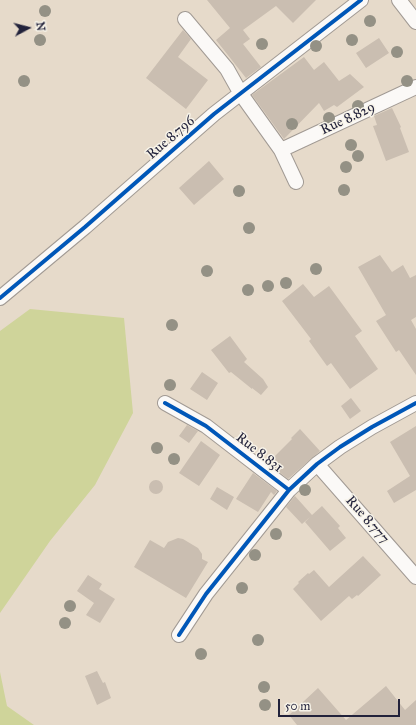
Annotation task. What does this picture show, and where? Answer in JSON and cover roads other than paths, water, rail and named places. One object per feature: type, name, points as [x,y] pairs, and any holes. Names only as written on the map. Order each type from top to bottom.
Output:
[{"type":"street","points":[[400,0],[416,22]]},
{"type":"street","name":"Rue 8.796","points":[[0,298],[85,227],[214,114],[241,94],[352,3]]},
{"type":"street","points":[[185,19],[227,69],[241,94],[281,150],[296,182]]},
{"type":"street","name":"Rue 8.829","points":[[281,150],[416,87]]},
{"type":"street","name":"Rue 8.831","points":[[165,403],[206,426],[289,490],[317,464],[372,427],[416,403]]},
{"type":"street","name":"Rue 8.777","points":[[317,464],[416,577]]},
{"type":"street","points":[[179,635],[206,594],[289,490]]}]
